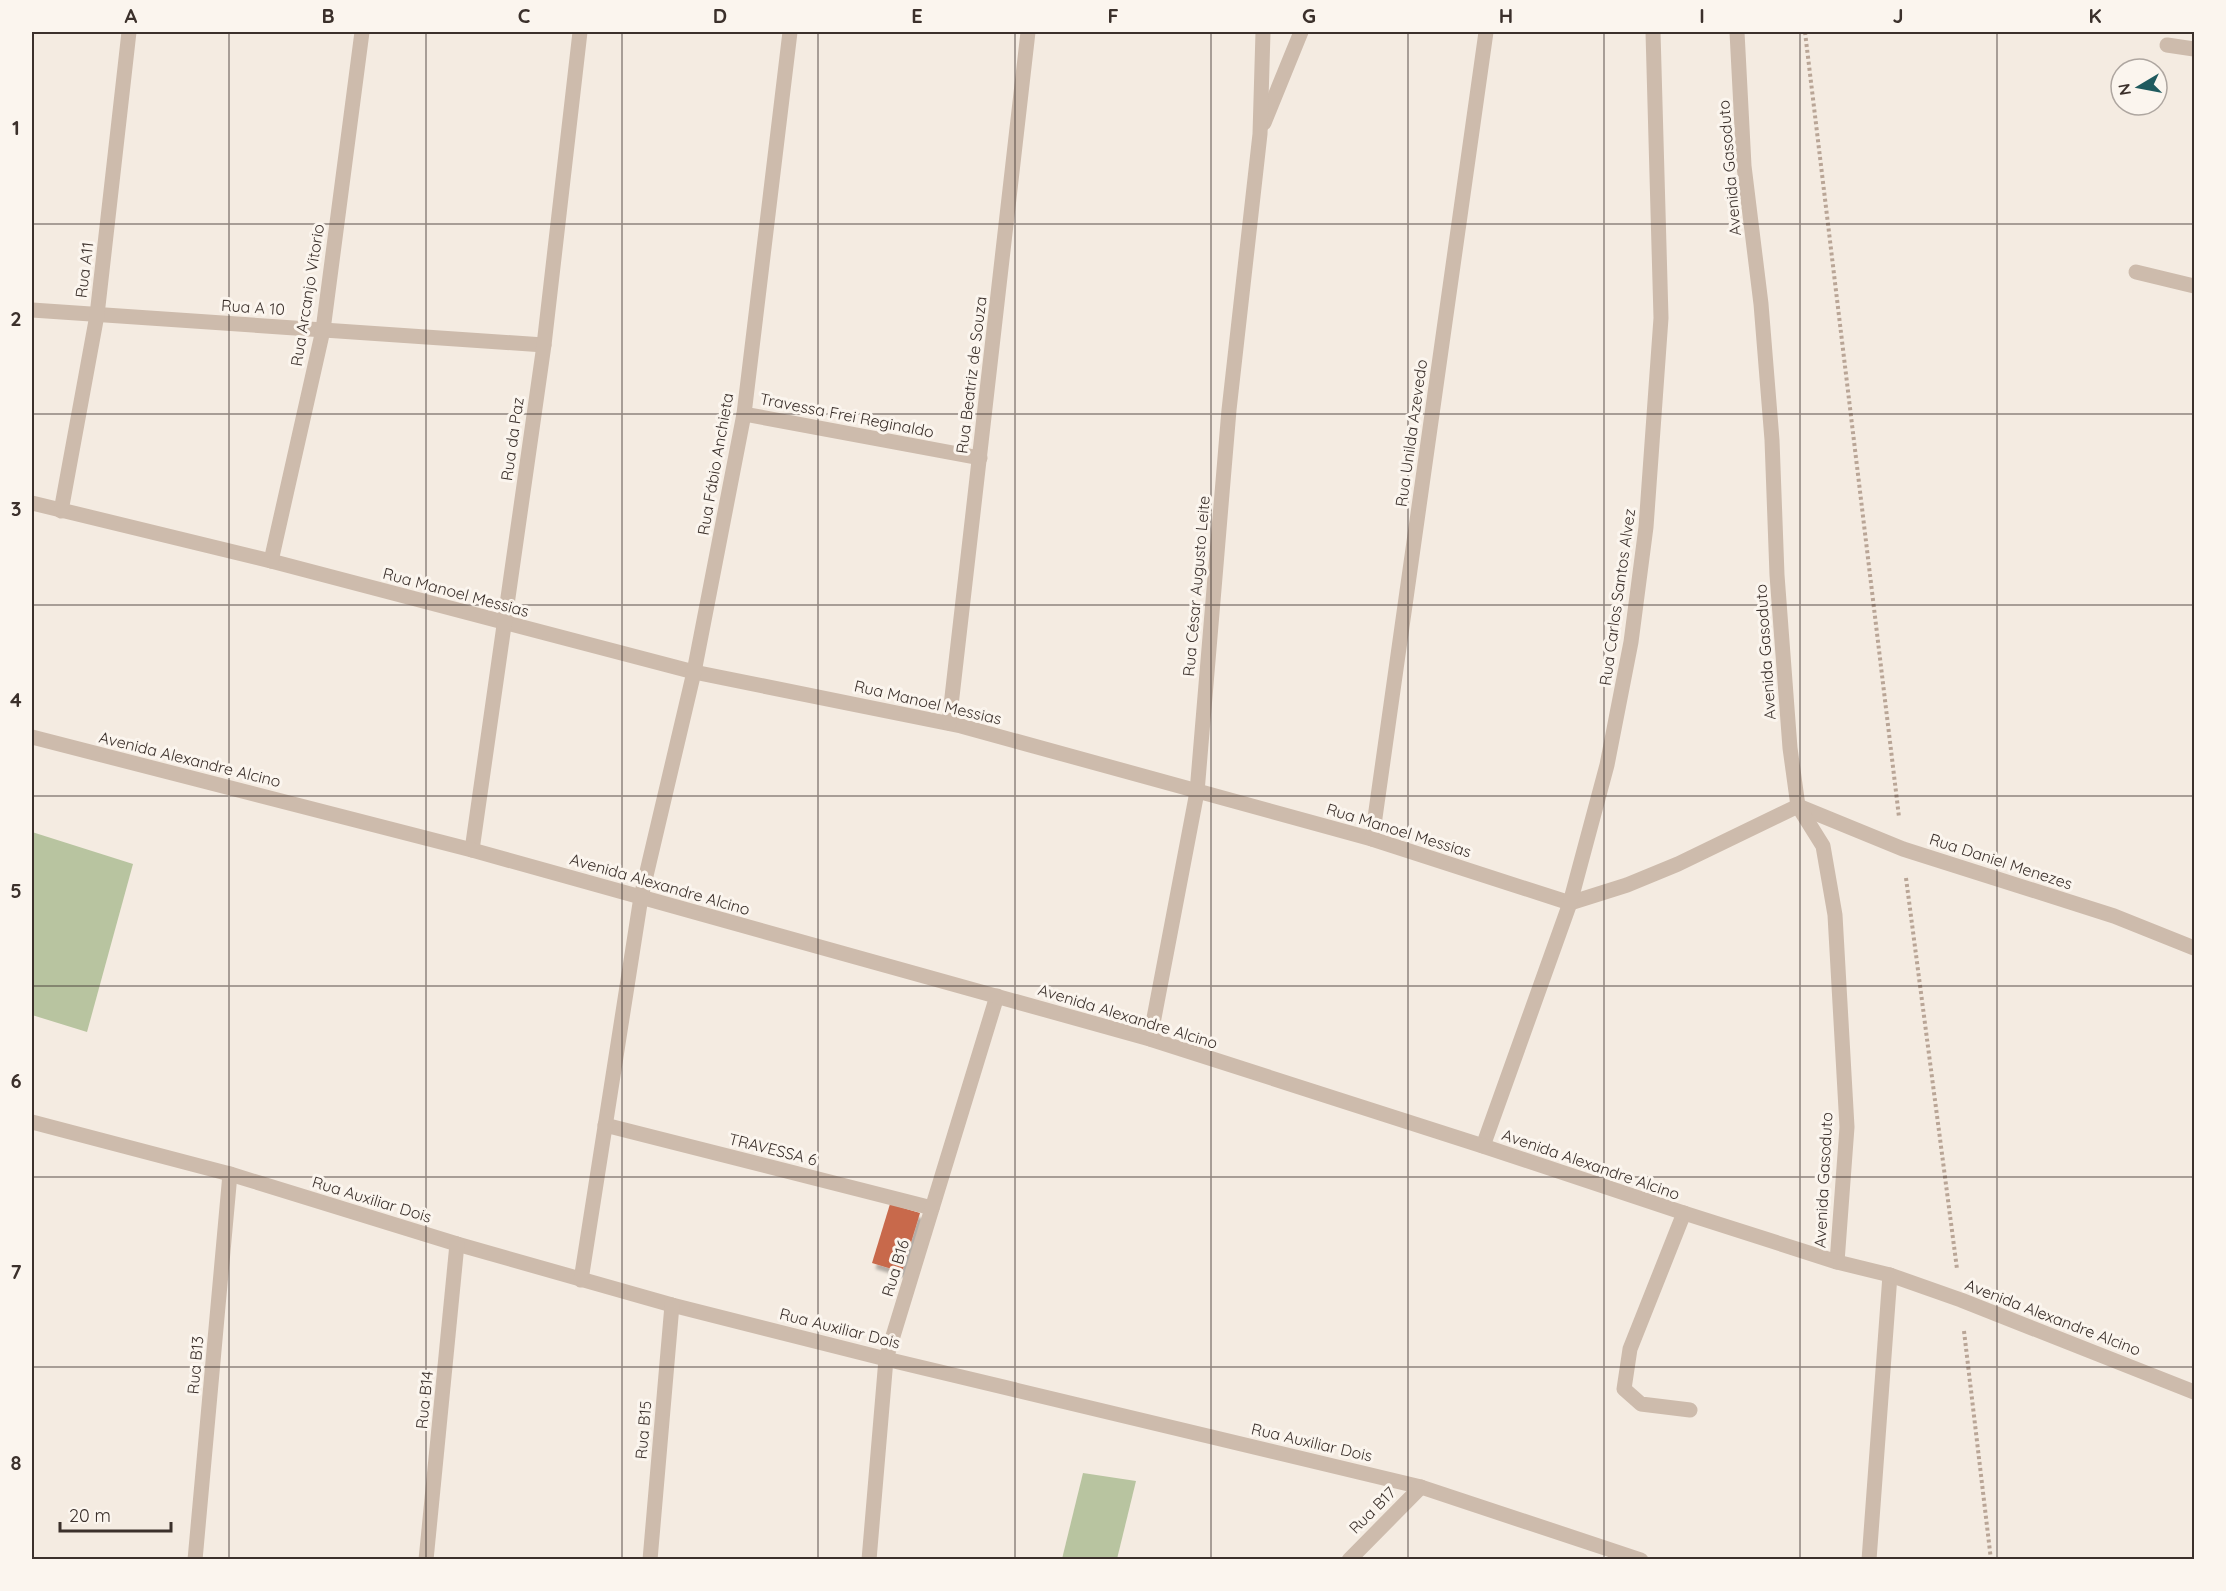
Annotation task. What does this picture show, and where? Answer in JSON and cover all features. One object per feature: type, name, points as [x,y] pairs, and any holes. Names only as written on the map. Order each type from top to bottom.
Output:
[{"type":"street","name":"Rua A11","points":[[61,511],[97,315],[129,32]]},
{"type":"street","name":"Rua Arcanjo Vitorio","points":[[271,561],[323,330],[362,32]]},
{"type":"street","name":"Rua da Paz","points":[[472,850],[544,345],[580,32]]},
{"type":"street","name":"Rua Fábio Anchieta","points":[[581,1280],[640,897],[694,672],[744,414],[790,32]]},
{"type":"street","name":"Rua Beatriz de Souza","points":[[949,723],[1028,32]]},
{"type":"street","name":"Rua César Augusto Leite","points":[[1150,1039],[1197,792],[1229,410],[1260,134],[1263,32]]},
{"type":"street","name":"Rua César Augusto Leite","points":[[1260,134],[1301,32]]},
{"type":"street","name":"Rua Unilda Azevedo","points":[[1372,839],[1486,32]]},
{"type":"street","name":"Rua Carlos Santos Alvez","points":[[1483,1146],[1570,903],[1607,765],[1631,642],[1647,527],[1661,318],[1653,32]]},
{"type":"street","name":"Avenida Gasoduto","points":[[1737,32],[1744,166],[1761,304],[1768,394],[1786,699],[1798,806],[1822,846],[1835,915],[1847,1126],[1837,1262]]},
{"type":"street","points":[[2167,45],[2194,49]]},
{"type":"street","points":[[2136,272],[2194,286]]},
{"type":"street","name":"Rua A 10","points":[[32,310],[544,345]]},
{"type":"street","name":"Travessa Frei Reginaldo","points":[[744,414],[980,458]]},
{"type":"street","name":"Rua Manoel Messias","points":[[32,503],[271,561],[694,672],[949,723],[1372,839],[1570,903]]},
{"type":"street","name":"Avenida Alexandre Alcino","points":[[32,737],[472,850],[1150,1039],[1483,1146],[1684,1214],[1837,1262],[1890,1275],[1961,1300],[2194,1392]]},
{"type":"street","points":[[1570,903],[1627,885],[1667,868],[1798,806]]},
{"type":"street","name":"Rua Daniel Menezes","points":[[1798,806],[1903,849],[2114,916],[2194,948]]},
{"type":"street","name":"Rua B16","points":[[869,1560],[886,1359],[997,996]]},
{"type":"street","name":"Rua Auxiliar Dois","points":[[32,1122],[230,1174],[457,1244],[672,1305],[886,1359],[1421,1487],[1641,1560]]},
{"type":"street","name":"TRAVESSA 6","points":[[605,1125],[932,1208]]},
{"type":"street","name":"Rua B13","points":[[195,1560],[230,1174]]},
{"type":"street","points":[[1684,1214],[1630,1349],[1624,1389],[1641,1404],[1690,1410]]},
{"type":"street","name":"Rua B14","points":[[426,1560],[457,1244]]},
{"type":"street","points":[[1869,1560],[1890,1275]]},
{"type":"street","name":"Rua B15","points":[[650,1560],[672,1305]]},
{"type":"street","name":"Rua B17","points":[[1349,1560],[1421,1487]]},
{"type":"path","points":[[1805,32],[1991,1560]]},
{"type":"green space","points":[[32,832],[133,864],[87,1032],[32,1015]]},
{"type":"green space","points":[[1083,1473],[1136,1481],[1117,1559],[1062,1559]]},
{"type":"building","points":[[890,1204],[920,1213],[902,1272],[872,1263]]}]
